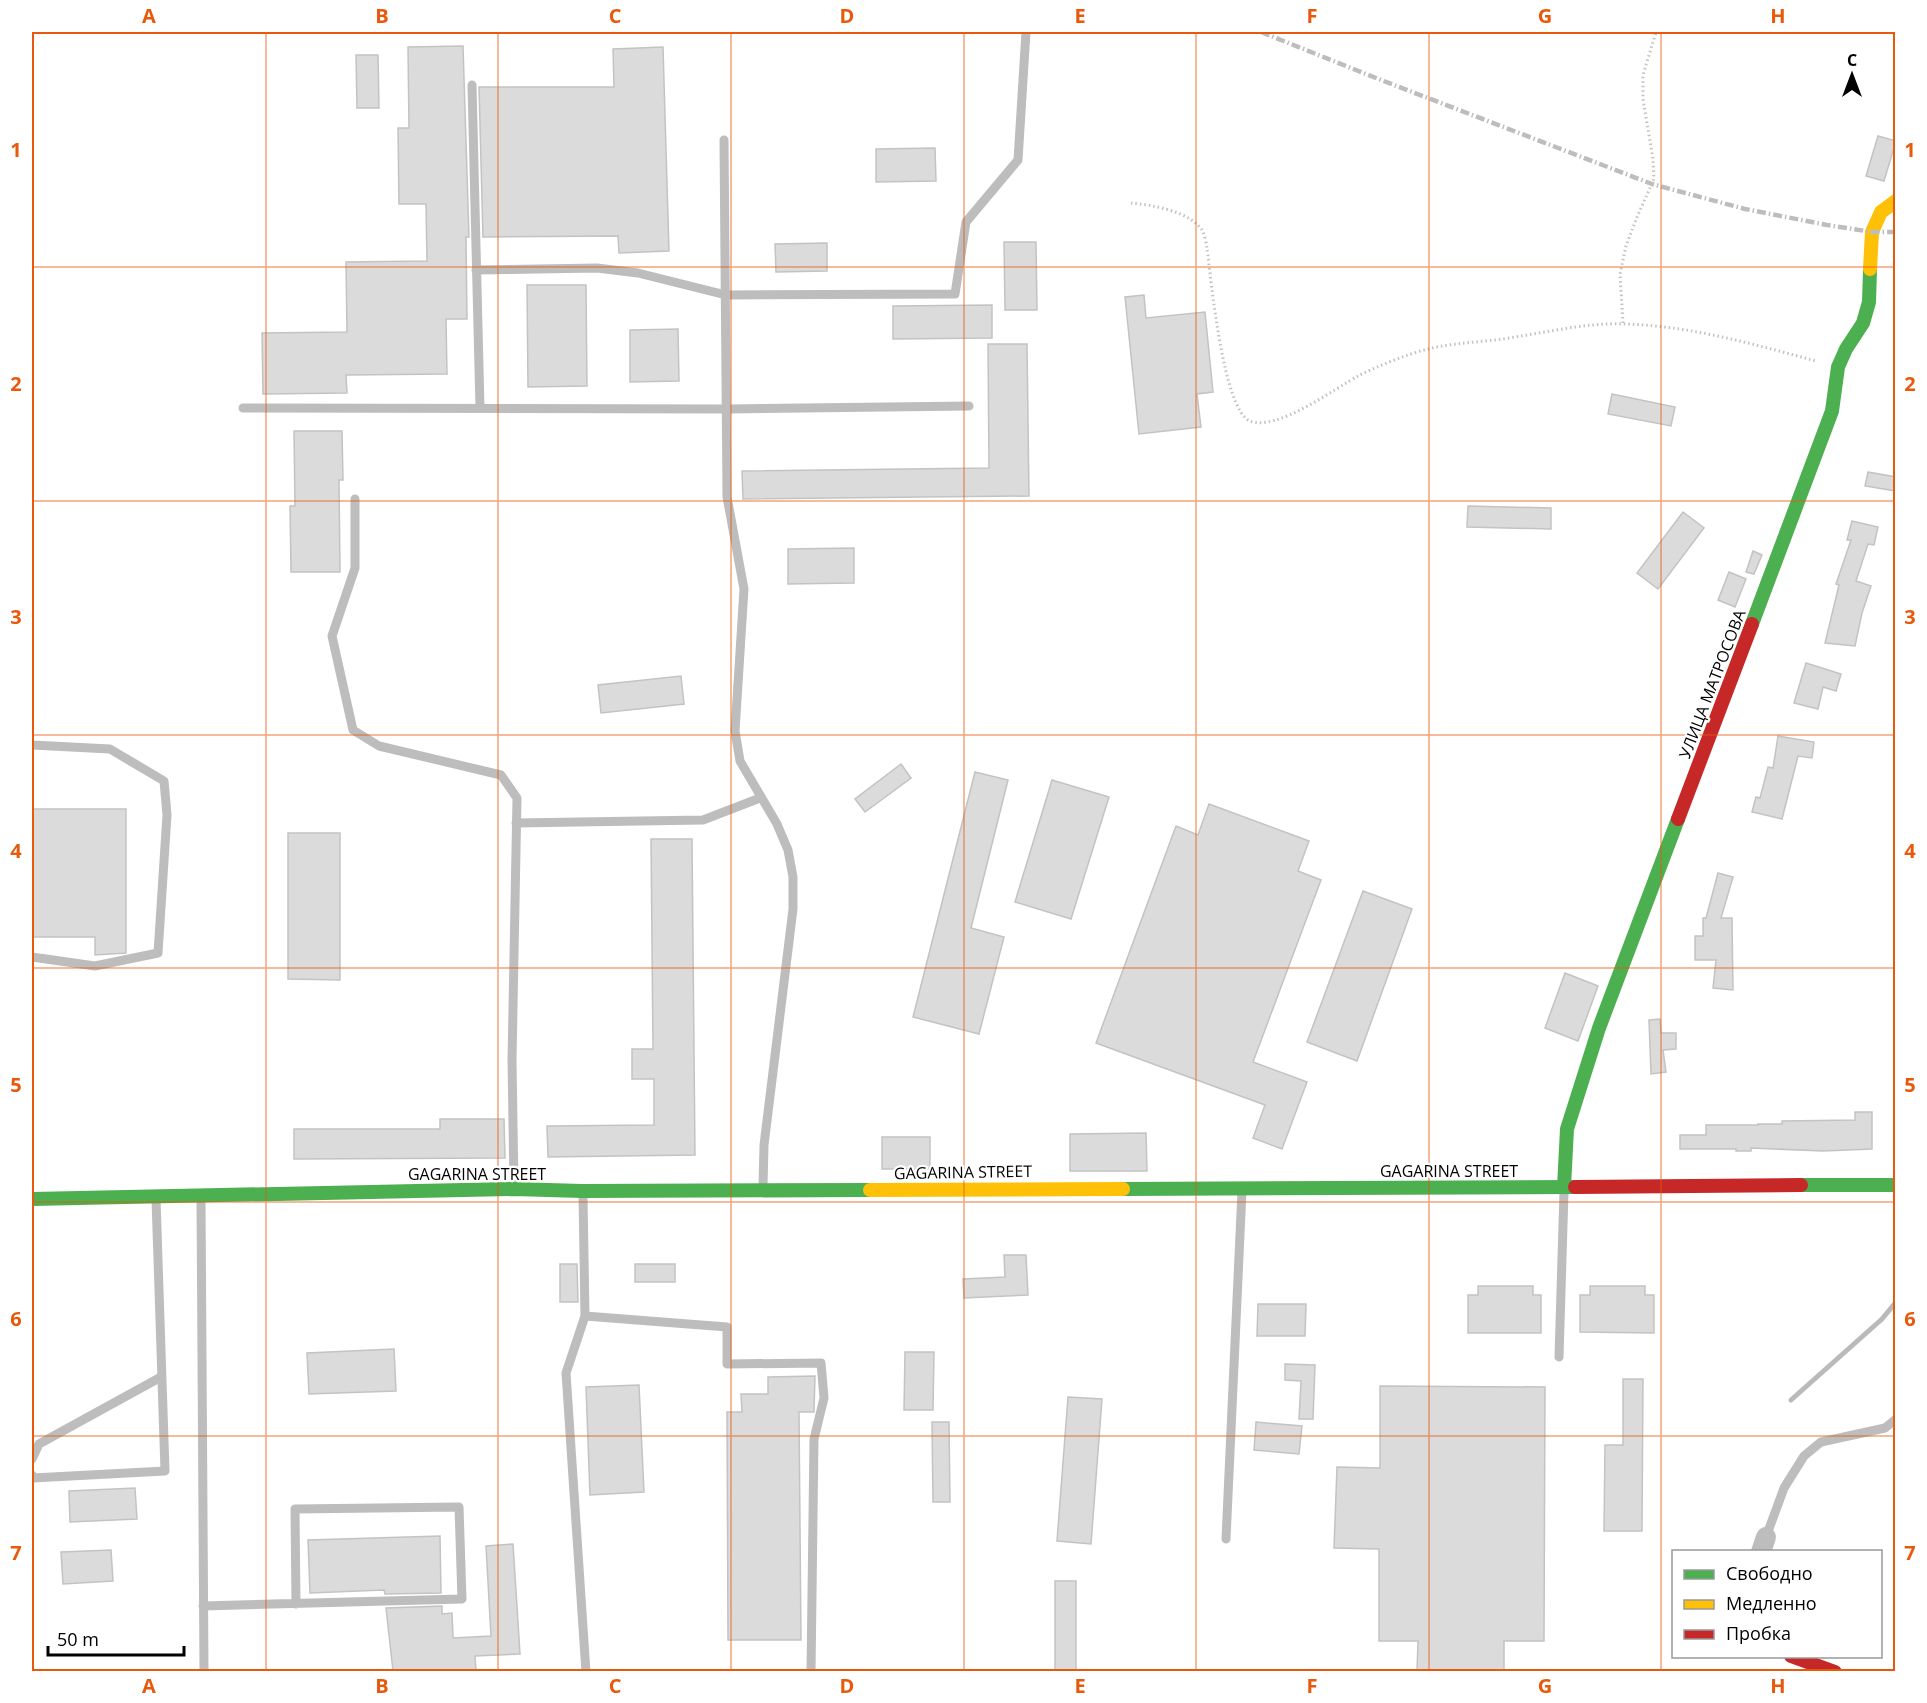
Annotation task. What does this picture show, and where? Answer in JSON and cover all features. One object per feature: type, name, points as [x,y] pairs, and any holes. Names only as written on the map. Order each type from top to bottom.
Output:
[{"type":"main road","name":"УЛИЦА МАТРОСОВА","points":[[1564,1187],[1567,1129],[1599,1028],[1822,441],[1832,411],[1838,367],[1845,349],[1863,323],[1869,302],[1872,232],[1881,212],[1896,201]]},
{"type":"main road","name":"GAGARINA STREET","points":[[32,1199],[514,1189],[582,1191],[1896,1185]]},
{"type":"main road","points":[[1797,1658],[1835,1671]]},
{"type":"lane","points":[[476,270],[597,268],[638,273],[726,295],[955,294],[966,222],[1018,160],[1026,32]]},
{"type":"lane","points":[[472,85],[480,408]]},
{"type":"lane","points":[[724,140],[727,496],[744,590],[735,731],[740,761],[777,824],[788,850],[793,877],[793,909],[764,1145],[763,1190]]},
{"type":"lane","points":[[243,408],[726,409],[969,406]]},
{"type":"lane","points":[[355,499],[355,568],[332,636],[353,730],[379,746],[501,775],[517,798],[512,1060],[514,1189]]},
{"type":"lane","points":[[32,745],[110,749],[164,781],[167,815],[158,953],[95,966],[32,957]]},
{"type":"lane","points":[[516,823],[703,820],[760,798]]},
{"type":"lane","points":[[1559,1358],[1564,1187]]},
{"type":"lane","points":[[1226,1539],[1242,1188]]},
{"type":"lane","points":[[582,1191],[585,1316],[566,1373],[585,1671]]},
{"type":"lane","points":[[201,1194],[204,1671]]},
{"type":"lane","points":[[32,1475],[33,1478],[165,1471],[155,1197]]},
{"type":"lane","points":[[585,1316],[727,1327],[727,1364],[821,1363],[825,1398],[814,1438],[811,1671]]},
{"type":"lane","points":[[32,1459],[39,1444],[161,1377]]},
{"type":"lane","points":[[1764,1544],[1784,1488],[1804,1456],[1821,1442],[1885,1428],[1896,1419]]},
{"type":"lane","points":[[203,1606],[296,1604],[462,1599],[459,1507],[296,1509],[296,1604]]},
{"type":"path","points":[[1623,323],[1620,274],[1636,217],[1654,179],[1643,99],[1643,75],[1656,32]]},
{"type":"path","points":[[1131,203],[1149,204],[1168,210],[1190,219],[1202,230],[1207,249],[1225,370],[1239,411],[1249,421],[1264,423],[1285,417],[1360,375],[1396,358],[1430,348],[1623,323],[1722,336],[1838,367]]},
{"type":"building","points":[[463,46],[469,237],[466,237],[467,319],[446,319],[447,374],[346,375],[347,393],[263,394],[262,333],[347,332],[346,262],[427,261],[426,204],[399,204],[398,128],[409,128],[408,47]]},
{"type":"building","points":[[663,47],[669,251],[619,253],[618,236],[483,237],[479,87],[614,87],[613,49]]},
{"type":"building","points":[[356,55],[378,55],[379,108],[357,108]]},
{"type":"building","points":[[1878,136],[1896,141],[1884,181],[1866,176]]},
{"type":"building","points":[[935,148],[936,181],[876,182],[876,149]]},
{"type":"building","points":[[1004,242],[1036,242],[1037,310],[1005,310]]},
{"type":"building","points":[[827,243],[827,271],[776,272],[775,244]]},
{"type":"building","points":[[527,285],[586,285],[587,386],[528,387]]},
{"type":"building","points":[[1144,295],[1146,318],[1205,312],[1213,392],[1197,394],[1201,427],[1139,434],[1125,297]]},
{"type":"building","points":[[992,305],[992,338],[893,339],[893,306]]},
{"type":"building","points":[[678,329],[679,381],[630,382],[630,330]]},
{"type":"building","points":[[988,344],[1027,344],[1029,496],[743,499],[742,471],[989,468]]},
{"type":"building","points":[[1612,394],[1675,407],[1671,426],[1608,414]]},
{"type":"building","points":[[294,431],[342,431],[343,480],[339,480],[340,572],[291,572],[290,506],[295,506]]},
{"type":"building","points":[[1868,472],[1896,477],[1896,491],[1865,486]]},
{"type":"building","points":[[1468,506],[1551,508],[1551,529],[1467,527]]},
{"type":"building","points":[[1683,512],[1704,528],[1658,589],[1637,573]]},
{"type":"building","points":[[1852,521],[1878,527],[1874,545],[1868,544],[1856,581],[1871,586],[1855,646],[1825,643],[1839,585],[1836,584],[1851,540],[1847,540]]},
{"type":"building","points":[[854,548],[854,583],[788,584],[788,549]]},
{"type":"building","points":[[1753,551],[1762,555],[1754,574],[1746,572]]},
{"type":"building","points":[[1729,572],[1746,579],[1735,607],[1718,600]]},
{"type":"building","points":[[1806,663],[1841,674],[1836,691],[1823,687],[1818,709],[1794,703]]},
{"type":"building","points":[[681,676],[684,704],[601,713],[598,685]]},
{"type":"building","points":[[1778,736],[1814,742],[1812,758],[1798,756],[1782,819],[1752,812],[1756,797],[1760,798],[1768,767],[1773,768]]},
{"type":"building","points":[[901,764],[911,778],[865,812],[855,799]]},
{"type":"building","points":[[975,772],[1008,780],[971,928],[1004,937],[979,1034],[913,1017]]},
{"type":"building","points":[[1052,780],[1109,797],[1071,919],[1015,902]]},
{"type":"building","points":[[1209,804],[1309,841],[1298,871],[1321,880],[1253,1062],[1307,1082],[1282,1149],[1253,1138],[1265,1105],[1096,1043],[1176,826],[1198,835]]},
{"type":"building","points":[[32,809],[126,809],[126,953],[95,955],[95,937],[32,937]]},
{"type":"building","points":[[288,833],[340,833],[340,980],[288,979]]},
{"type":"building","points":[[651,839],[692,839],[695,1155],[548,1157],[547,1126],[654,1125],[654,1079],[632,1079],[632,1049],[653,1049]]},
{"type":"building","points":[[1718,873],[1733,877],[1721,918],[1732,918],[1733,990],[1713,988],[1716,960],[1695,960],[1695,936],[1703,936],[1703,918],[1706,918]]},
{"type":"building","points":[[1363,891],[1412,909],[1357,1061],[1307,1042]]},
{"type":"building","points":[[1565,973],[1598,986],[1578,1041],[1545,1028]]},
{"type":"building","points":[[1660,1019],[1661,1033],[1676,1033],[1676,1049],[1663,1050],[1666,1072],[1651,1074],[1649,1020]]},
{"type":"building","points":[[1855,1112],[1872,1112],[1872,1149],[1823,1151],[1751,1148],[1751,1151],[1736,1151],[1736,1149],[1680,1149],[1680,1135],[1706,1135],[1706,1125],[1855,1120]]},
{"type":"building","points":[[440,1119],[504,1119],[505,1158],[294,1159],[294,1129],[440,1129]]},
{"type":"building","points":[[1146,1133],[1147,1171],[1070,1171],[1070,1134]]},
{"type":"building","points":[[882,1137],[930,1137],[930,1169],[882,1169]]},
{"type":"building","points":[[1004,1255],[1026,1255],[1028,1295],[964,1298],[963,1279],[1005,1277]]},
{"type":"building","points":[[560,1264],[577,1264],[578,1302],[560,1302]]},
{"type":"building","points":[[635,1264],[675,1264],[675,1282],[635,1282]]},
{"type":"building","points":[[1478,1286],[1533,1286],[1533,1295],[1541,1295],[1541,1333],[1468,1333],[1468,1295],[1478,1295]]},
{"type":"building","points":[[1590,1286],[1645,1286],[1645,1295],[1654,1295],[1654,1333],[1580,1332],[1580,1295],[1590,1295]]},
{"type":"building","points":[[1258,1304],[1306,1304],[1305,1336],[1257,1336]]},
{"type":"building","points":[[394,1349],[396,1391],[309,1394],[307,1353]]},
{"type":"building","points":[[905,1352],[934,1352],[933,1410],[904,1410]]},
{"type":"building","points":[[1285,1364],[1315,1365],[1313,1419],[1299,1419],[1301,1381],[1285,1380]]},
{"type":"building","points":[[815,1376],[814,1412],[799,1412],[801,1640],[728,1640],[727,1412],[742,1412],[741,1394],[768,1394],[768,1377]]},
{"type":"building","points":[[1623,1379],[1643,1379],[1642,1531],[1604,1531],[1605,1445],[1623,1445]]},
{"type":"building","points":[[639,1385],[644,1492],[590,1495],[586,1387]]},
{"type":"building","points":[[1380,1386],[1545,1387],[1544,1641],[1504,1641],[1504,1671],[1417,1671],[1418,1641],[1379,1641],[1379,1549],[1334,1548],[1337,1467],[1380,1468]]},
{"type":"building","points":[[1068,1397],[1102,1399],[1091,1544],[1057,1541]]},
{"type":"building","points":[[932,1422],[949,1422],[950,1502],[933,1502]]},
{"type":"building","points":[[1256,1422],[1302,1426],[1299,1454],[1254,1450]]},
{"type":"building","points":[[135,1488],[137,1519],[70,1522],[69,1491]]},
{"type":"building","points":[[440,1536],[441,1593],[385,1594],[384,1590],[310,1593],[308,1540]]},
{"type":"building","points":[[513,1544],[520,1654],[475,1656],[476,1671],[393,1671],[386,1608],[442,1606],[442,1614],[452,1613],[453,1638],[491,1636],[486,1546]]},
{"type":"building","points":[[111,1550],[113,1581],[63,1584],[61,1552]]},
{"type":"building","points":[[1055,1581],[1076,1581],[1076,1671],[1055,1671]]},
{"type":"waterway","points":[[1791,1400],[1882,1319],[1896,1302]]},
{"type":"railway","points":[[1261,32],[1652,184],[1745,209],[1872,232],[1896,232]]},
{"type":"traffic: fast","points":[[1752,624],[1832,411],[1838,367],[1846,349],[1863,323],[1869,302],[1870,269]]},
{"type":"traffic: fast","points":[[1564,1187],[1567,1129],[1599,1028],[1678,819]]},
{"type":"traffic: fast","points":[[1801,1185],[1896,1185]]},
{"type":"traffic: fast","points":[[1123,1189],[1575,1187]]},
{"type":"traffic: fast","points":[[32,1199],[514,1189],[582,1191],[870,1190]]},
{"type":"traffic: slow","points":[[1870,269],[1872,232],[1881,212],[1896,201]]},
{"type":"traffic: slow","points":[[870,1190],[1123,1189]]},
{"type":"traffic: jam","points":[[1678,819],[1752,624]]},
{"type":"traffic: jam","points":[[1575,1187],[1801,1185]]},
{"type":"traffic: jam","points":[[1796,1658],[1835,1672]]}]
